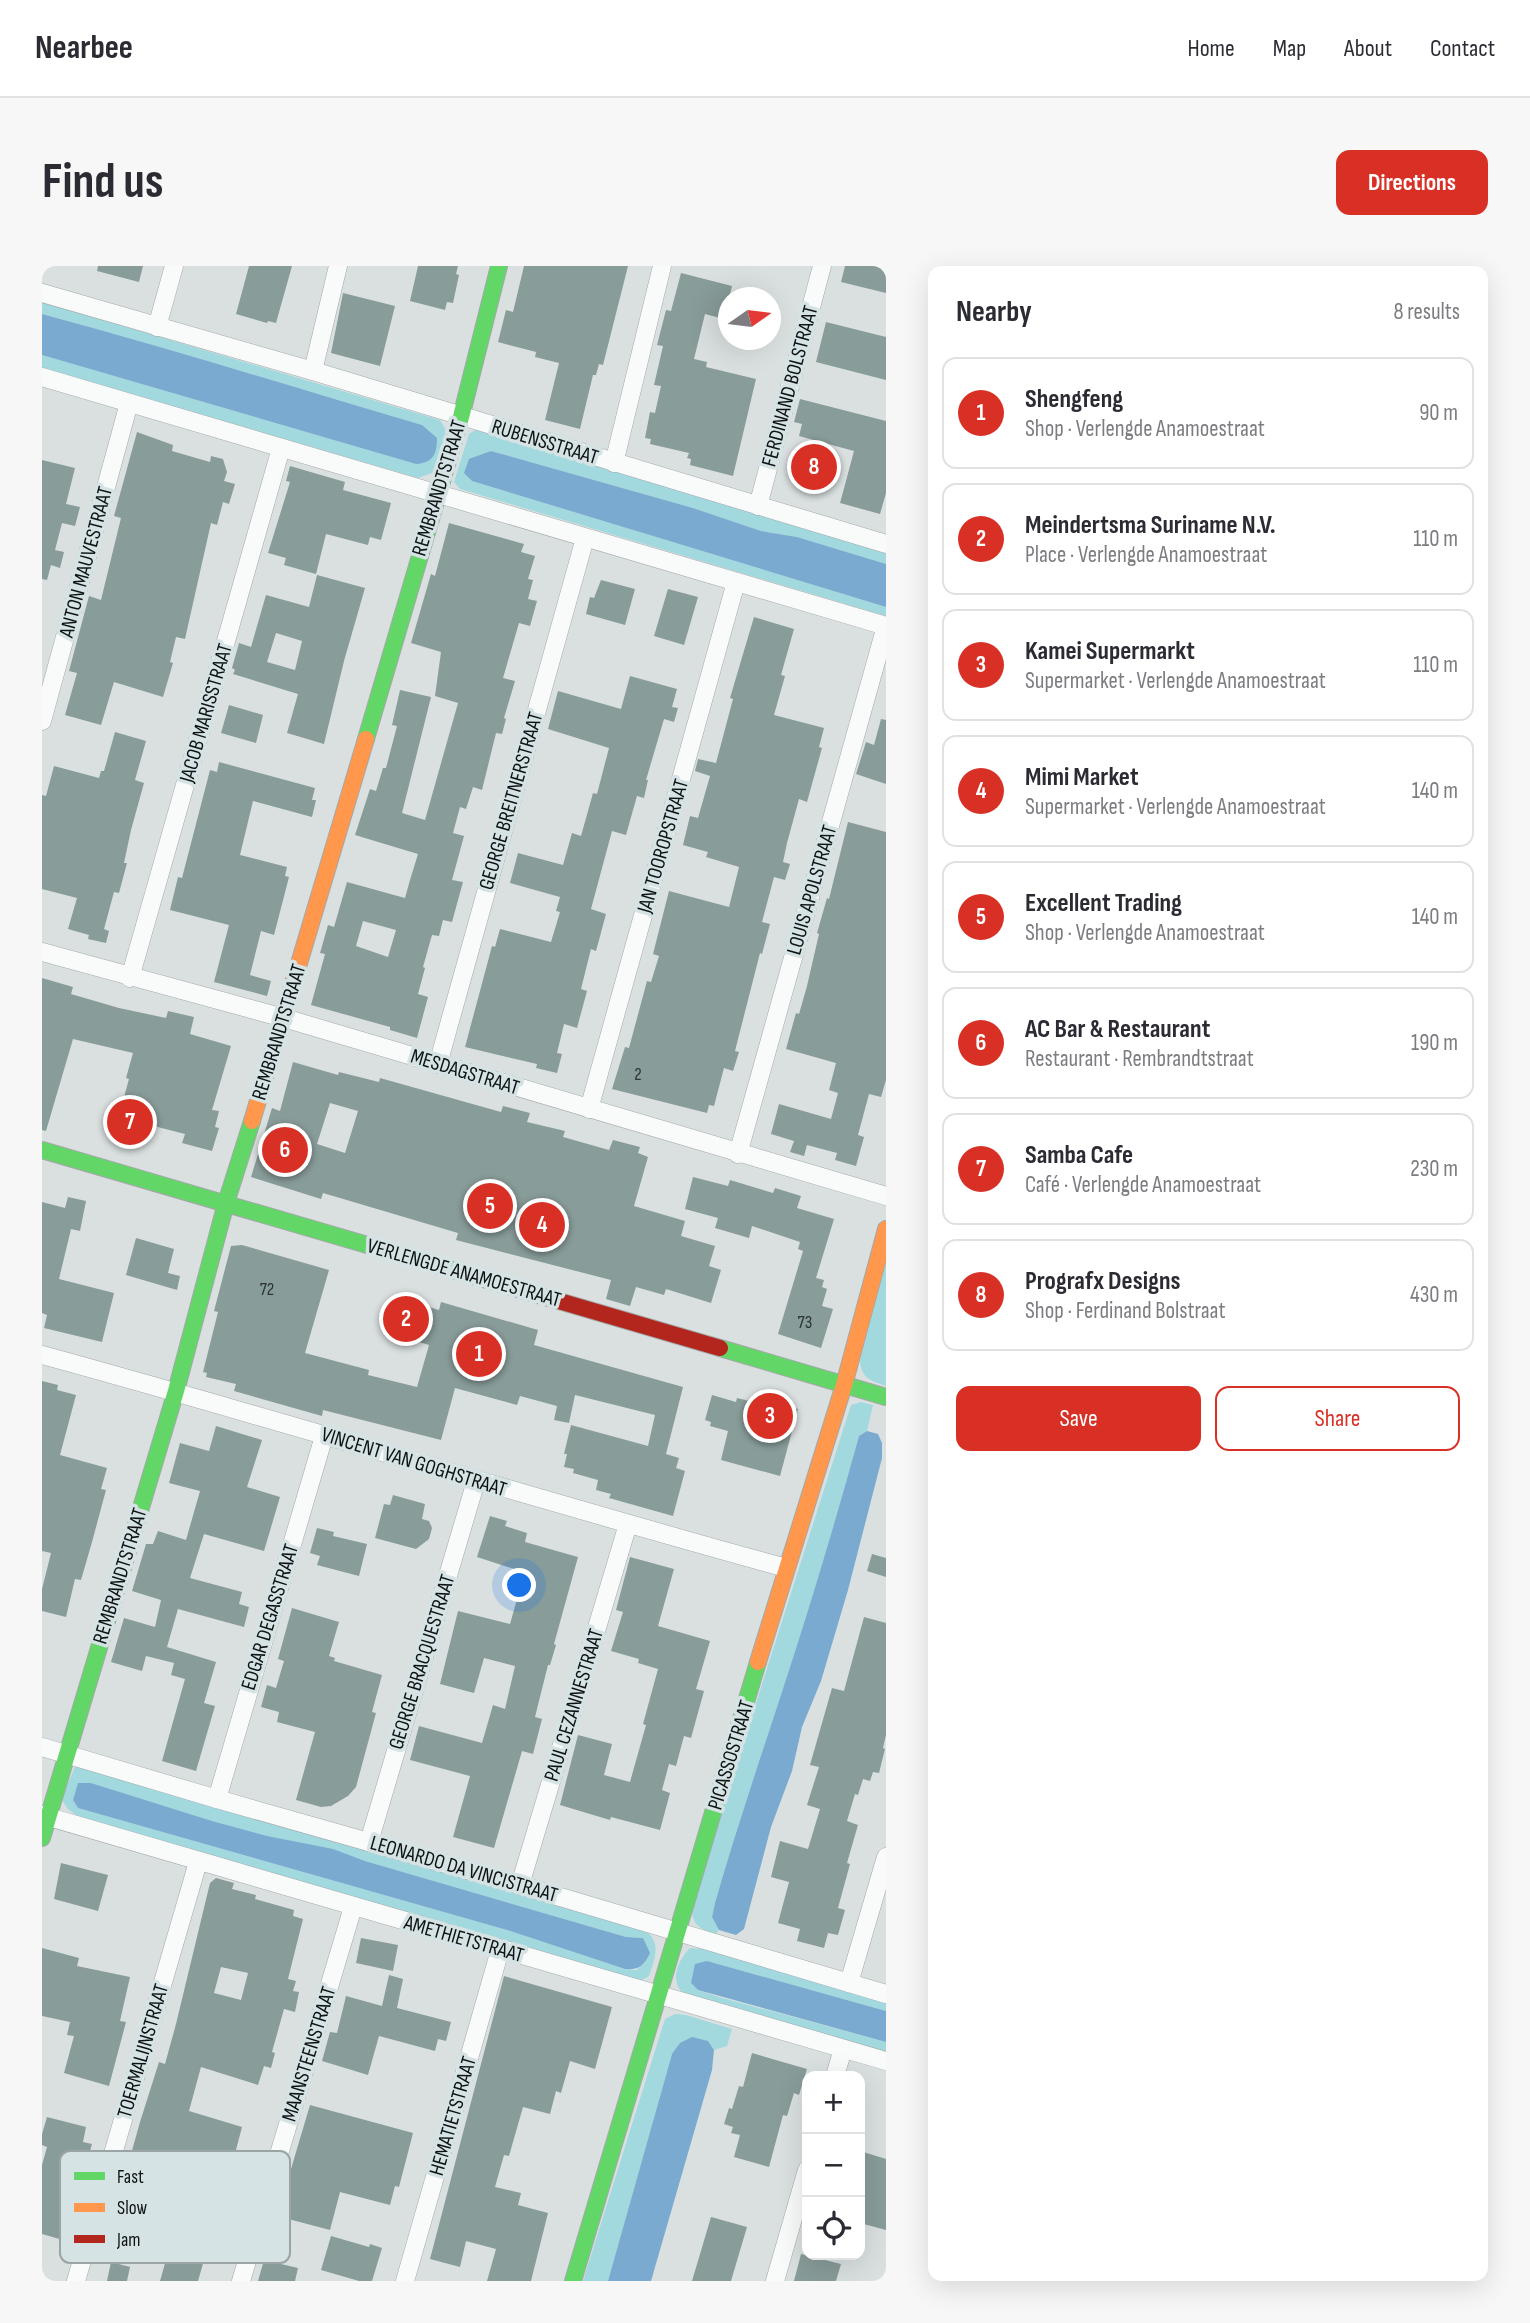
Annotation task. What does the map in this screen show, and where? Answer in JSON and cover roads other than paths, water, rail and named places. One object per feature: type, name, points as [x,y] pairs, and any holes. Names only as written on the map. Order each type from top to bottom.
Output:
[{"type":"street","points":[[158,327],[174,266]]},
{"type":"street","points":[[313,371],[338,266]]},
{"type":"street","name":"REMBRANDTSTRAAT","points":[[42,1838],[45,1816],[176,1391],[226,1203],[284,1018],[461,417],[499,266]]},
{"type":"street","points":[[614,463],[662,266]]},
{"type":"street","name":"FERDINAND BOLSTRAAT","points":[[758,506],[822,266]]},
{"type":"street","name":"RUBENSSTRAAT","points":[[42,293],[313,371],[886,544]]},
{"type":"street","points":[[42,377],[886,626]]},
{"type":"street","name":"ANTON MAUVESTRAAT","points":[[42,721],[129,403]]},
{"type":"street","name":"JACOB MARISSTRAAT","points":[[130,978],[281,447]]},
{"type":"street","name":"GEORGE BREITNERSTRAAT","points":[[438,1064],[585,538]]},
{"type":"street","name":"JAN TOOROPSTRAAT","points":[[589,1109],[736,582]]},
{"type":"street","name":"LOUIS APOLSTRAAT","points":[[738,1154],[886,626]]},
{"type":"street","name":"MESDAGSTRAAT","points":[[42,953],[284,1018],[886,1196]]},
{"type":"street","name":"VERLENGDE ANAMOESTRAAT","points":[[42,1150],[886,1397]]},
{"type":"street","name":"PICASSOSTRAAT","points":[[573,2281],[786,1568],[844,1385],[886,1229]]},
{"type":"street","name":"VINCENT VAN GOGHSTRAAT","points":[[42,1355],[176,1391],[476,1481],[786,1568]]},
{"type":"street","name":"EDGAR DEGASSTRAAT","points":[[217,1799],[324,1436]]},
{"type":"street","name":"GEORGE BRACQUESTRAAT","points":[[369,1842],[476,1481]]},
{"type":"street","name":"PAUL CEZANNESTRAAT","points":[[520,1885],[628,1524]]},
{"type":"street","name":"LEONARDO DA VINCISTRAAT","points":[[42,1747],[886,1994]]},
{"type":"street","name":"AMETHIETSTRAAT","points":[[45,1816],[886,2061]]},
{"type":"street","points":[[849,1983],[886,1857]]},
{"type":"street","name":"TOERMALIJNSTRAAT","points":[[114,2151],[198,1862]]},
{"type":"street","name":"MAANSTEENSTRAAT","points":[[280,2151],[353,1907]]},
{"type":"street","name":"HEMATIETSTRAAT","points":[[405,2281],[500,1950]]},
{"type":"street","points":[[836,2071],[843,2049]]},
{"type":"street","points":[[775,2281],[802,2187]]},
{"type":"street","name":"TOERMALIJNSTRAAT","points":[[76,2281],[81,2263]]},
{"type":"street","name":"MAANSTEENSTRAAT","points":[[241,2281],[246,2263]]},
{"type":"place","name":"Prografx Designs","points":[[814,467]]},
{"type":"place","name":"Samba Cafe","points":[[130,1122]]},
{"type":"place","name":"AC Bar & Restaurant","points":[[285,1150]]},
{"type":"place","name":"Excellent Trading","points":[[490,1206]]},
{"type":"place","name":"Mimi Market","points":[[542,1225]]},
{"type":"place","name":"Meindertsma Suriname N.V.","points":[[406,1319]]},
{"type":"place","name":"Shengfeng","points":[[479,1354]]},
{"type":"place","name":"Kamei Supermarkt","points":[[770,1416]]}]
